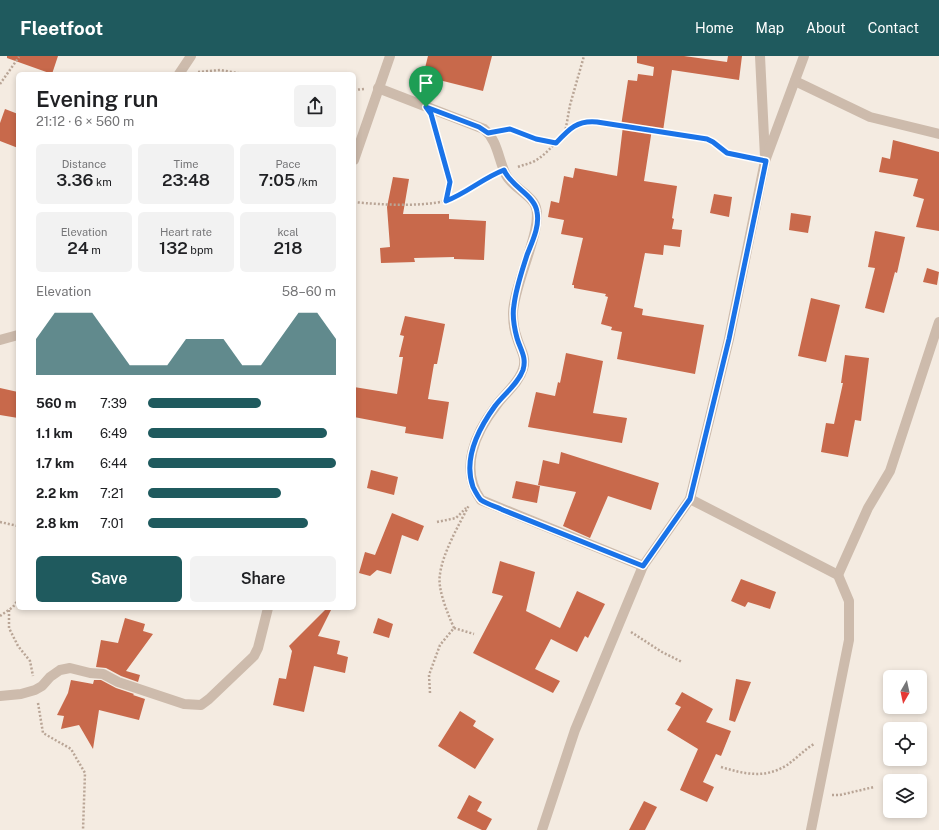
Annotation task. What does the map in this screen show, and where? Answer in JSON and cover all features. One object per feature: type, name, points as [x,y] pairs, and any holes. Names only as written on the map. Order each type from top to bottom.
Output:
[{"type":"street","points":[[181,72],[191,56]]},
{"type":"street","points":[[356,154],[390,56]]},
{"type":"street","points":[[760,56],[766,161]]},
{"type":"street","points":[[542,830],[575,730],[643,566],[690,499],[729,339],[766,161],[804,56]]},
{"type":"street","points":[[795,81],[870,117],[939,134]]},
{"type":"street","points":[[378,88],[479,127],[488,133],[494,142],[509,180],[535,204],[538,221],[514,304],[513,323],[517,339],[523,352],[524,366],[518,379],[495,406],[480,431],[472,451],[469,466],[475,492],[481,500],[643,566]]},
{"type":"street","points":[[838,575],[868,508],[890,471],[939,322]]},
{"type":"street","points":[[0,340],[16,336]]},
{"type":"street","points":[[690,499],[838,575],[849,601],[849,640],[811,830]]},
{"type":"street","points":[[0,696],[21,694],[35,690],[42,686],[50,677],[60,670],[77,669],[83,672],[103,674],[118,682],[184,704],[201,705],[254,656],[258,648],[268,610]]},
{"type":"path","points":[[565,134],[570,104],[584,56]]},
{"type":"path","points":[[0,84],[19,57]]},
{"type":"path","points":[[181,72],[220,70],[232,72]]},
{"type":"path","points":[[426,107],[431,114],[450,182],[446,201]]},
{"type":"path","points":[[356,202],[391,205],[446,201],[459,196],[488,176],[532,162],[556,143],[570,128],[581,122],[597,122],[707,139],[727,153],[766,161]]},
{"type":"path","points":[[488,133],[510,129],[536,139],[556,143]]},
{"type":"path","points":[[454,628],[444,604],[440,575],[447,552],[475,492]]},
{"type":"path","points":[[437,522],[456,518],[468,507]]},
{"type":"path","points":[[0,522],[16,526]]},
{"type":"path","points":[[0,616],[9,610],[16,602]]},
{"type":"path","points":[[9,610],[9,628],[18,646],[30,661],[43,733],[71,749],[85,773],[83,830]]},
{"type":"path","points":[[619,624],[662,652],[682,662]]},
{"type":"path","points":[[454,628],[474,634]]},
{"type":"path","points":[[430,694],[429,675],[440,645],[454,628]]},
{"type":"path","points":[[721,767],[745,774],[764,774],[786,766],[808,747],[830,734]]},
{"type":"path","points":[[817,795],[840,795],[874,787]]},
{"type":"building","points":[[7,56],[58,56],[53,72],[46,72],[7,58]]},
{"type":"building","points":[[428,56],[492,56],[483,91],[423,76]]},
{"type":"building","points":[[637,56],[684,56],[727,62],[728,56],[742,56],[739,80],[672,70],[663,131],[652,129],[644,181],[677,186],[672,218],[674,219],[672,229],[682,230],[680,247],[664,245],[663,255],[645,253],[634,307],[643,309],[642,315],[704,325],[695,374],[617,359],[622,332],[611,330],[612,327],[601,324],[608,297],[605,296],[606,294],[574,288],[574,285],[572,285],[583,238],[561,234],[564,220],[548,217],[551,201],[559,203],[564,176],[573,178],[575,168],[617,176],[623,126],[621,126],[628,80],[637,81],[638,74],[653,76],[654,67],[637,63]]},
{"type":"building","points":[[5,109],[16,113],[16,147],[0,141],[0,123]]},
{"type":"building","points":[[893,140],[939,152],[939,231],[916,227],[924,199],[913,196],[918,179],[879,172],[882,157],[890,159]]},
{"type":"building","points":[[393,177],[409,179],[403,214],[449,214],[449,219],[486,221],[484,260],[454,259],[454,257],[414,258],[415,262],[381,263],[380,248],[390,247],[387,207]]},
{"type":"building","points":[[714,194],[732,197],[729,217],[710,213]]},
{"type":"building","points":[[791,213],[811,216],[808,233],[789,230]]},
{"type":"building","points":[[875,231],[905,237],[897,273],[895,272],[884,313],[865,308],[875,268],[868,267]]},
{"type":"building","points":[[927,268],[939,272],[937,285],[923,282]]},
{"type":"building","points":[[811,298],[840,305],[826,362],[798,356]]},
{"type":"building","points":[[405,316],[445,324],[437,364],[434,364],[428,399],[449,402],[443,439],[405,433],[406,427],[356,417],[356,387],[397,394],[403,357],[399,357],[404,336],[400,335]]},
{"type":"building","points":[[566,353],[603,361],[593,413],[627,418],[622,443],[528,427],[536,392],[555,396],[558,382],[560,383]]},
{"type":"building","points":[[845,355],[869,358],[861,421],[855,420],[848,457],[821,452],[826,423],[834,424],[843,383],[841,383]]},
{"type":"building","points":[[0,388],[16,392],[16,418],[0,415]]},
{"type":"building","points":[[561,452],[659,483],[651,510],[608,496],[590,538],[563,526],[576,492],[538,485],[543,460],[559,464]]},
{"type":"building","points":[[371,470],[398,477],[394,495],[367,488]]},
{"type":"building","points":[[516,481],[540,486],[537,503],[512,498]]},
{"type":"building","points":[[392,513],[424,526],[418,541],[402,535],[391,574],[377,570],[370,576],[359,573],[365,552],[375,555]]},
{"type":"building","points":[[500,561],[535,572],[526,611],[560,628],[577,591],[605,604],[588,638],[585,636],[577,652],[551,639],[535,669],[560,681],[553,693],[473,653],[503,596],[492,593]]},
{"type":"building","points":[[741,579],[776,592],[770,609],[748,602],[745,607],[731,601]]},
{"type":"building","points":[[325,610],[331,610],[318,636],[340,641],[337,654],[348,657],[345,673],[314,666],[304,712],[273,705],[279,678],[286,679],[292,651],[289,646]]},
{"type":"building","points":[[125,618],[145,624],[143,631],[153,634],[126,671],[140,675],[138,682],[121,676],[106,668],[96,667],[101,640],[118,643]]},
{"type":"building","points":[[378,618],[393,624],[389,638],[373,633]]},
{"type":"building","points":[[736,679],[751,682],[735,722],[729,720]]},
{"type":"building","points":[[71,680],[93,684],[94,680],[101,680],[116,688],[145,699],[139,720],[99,710],[93,749],[79,725],[61,729],[64,716],[57,715],[68,693]]},
{"type":"building","points":[[682,692],[713,709],[706,722],[731,731],[721,756],[716,754],[703,782],[714,787],[707,802],[680,790],[698,749],[667,730],[681,707],[675,704]]},
{"type":"building","points":[[460,711],[476,721],[473,726],[494,739],[475,769],[438,746]]},
{"type":"building","points":[[469,795],[482,802],[477,811],[492,819],[486,830],[482,830],[457,818]]},
{"type":"building","points":[[644,801],[657,807],[645,830],[629,830]]},
{"type":"route","points":[[426,107],[484,129],[488,133],[510,129],[536,139],[556,143],[570,128],[581,122],[597,122],[707,139],[727,153],[766,161],[729,339],[690,499],[643,566],[503,510],[481,500],[475,492],[469,466],[472,451],[480,431],[495,406],[518,379],[524,366],[523,352],[517,339],[513,323],[513,314],[520,276],[538,221],[537,212],[535,204],[509,180],[504,170],[488,176],[459,196],[446,201],[450,182],[443,160],[439,138],[431,114],[426,107]]}]
